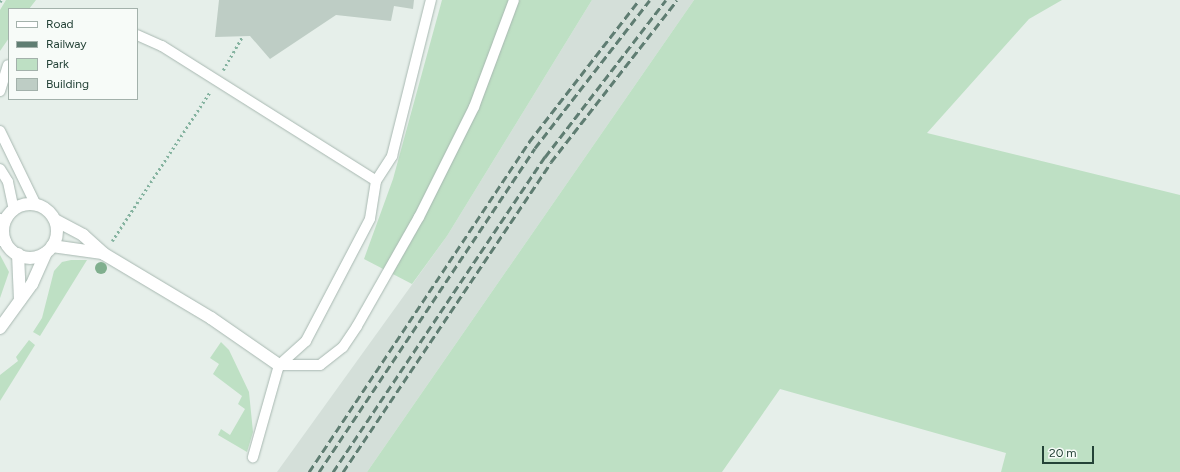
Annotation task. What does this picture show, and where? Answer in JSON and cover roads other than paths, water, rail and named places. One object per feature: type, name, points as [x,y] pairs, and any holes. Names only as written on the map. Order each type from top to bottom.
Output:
[{"type":"street","points":[[104,254],[49,249],[35,257],[18,254],[3,241],[3,219],[14,210],[36,205],[55,220],[83,235],[104,254],[211,318],[279,365]]},
{"type":"street","points":[[0,328],[32,284],[57,233],[55,220]]},
{"type":"street","points":[[18,254],[20,300]]},
{"type":"lane","points":[[253,457],[279,365],[306,341],[370,219],[376,181],[392,156],[431,0]]},
{"type":"lane","points":[[279,365],[320,365],[343,347],[358,326],[419,217],[474,107],[514,0]]},
{"type":"lane","points":[[138,35],[162,46],[376,181]]},
{"type":"lane","points":[[0,90],[6,66]]},
{"type":"lane","points":[[0,133],[36,205]]},
{"type":"lane","points":[[0,169],[8,182],[14,210]]},
{"type":"railway","points":[[309,472],[529,142],[639,0]]},
{"type":"railway","points":[[319,472],[535,148],[650,0]]},
{"type":"railway","points":[[333,472],[545,157],[666,0]]},
{"type":"railway","points":[[343,472],[551,162],[677,0]]}]
